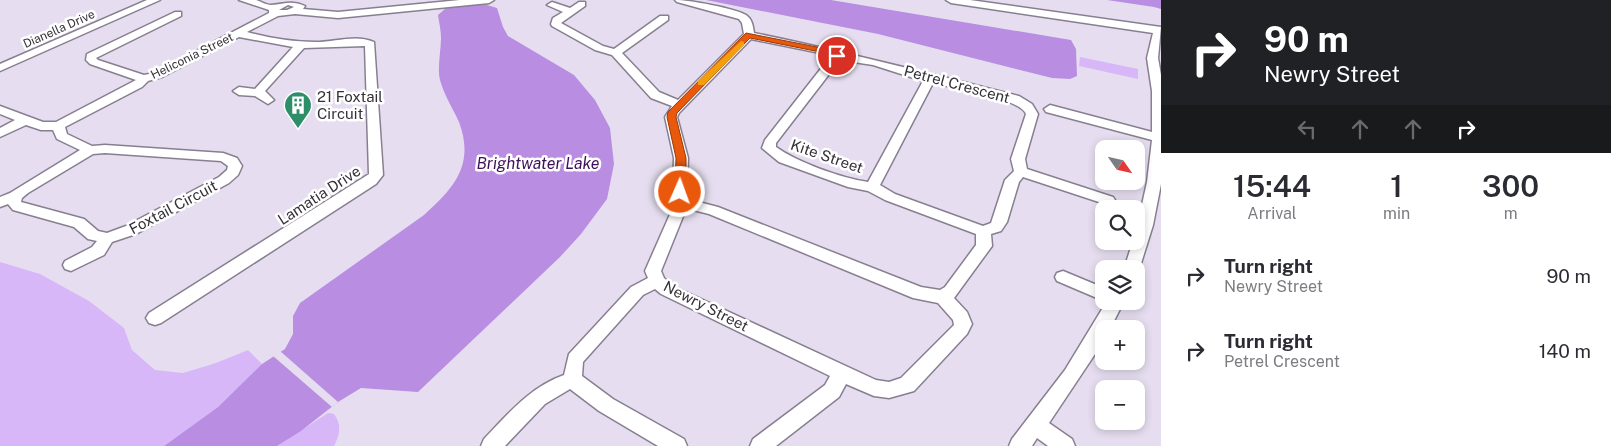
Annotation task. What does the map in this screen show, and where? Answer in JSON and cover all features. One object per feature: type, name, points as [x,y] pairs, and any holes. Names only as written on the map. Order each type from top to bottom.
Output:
[{"type":"street","name":"Dianella Drive","points":[[0,68],[155,0]]},
{"type":"street","points":[[244,0],[276,8],[296,5],[338,15],[489,0]]},
{"type":"street","points":[[257,0],[276,8]]},
{"type":"street","points":[[680,0],[742,17],[748,22],[749,35],[679,104],[671,117],[681,158],[680,192],[686,204],[713,210],[919,293],[943,296],[952,291],[984,246],[983,231],[996,227],[1000,222],[1012,180],[1021,172],[1108,200]]},
{"type":"street","points":[[950,0],[1160,30],[1153,53],[1158,90],[1156,206],[1135,260]]},
{"type":"street","points":[[582,4],[557,20],[556,24],[599,48],[616,53],[655,95],[679,104]]},
{"type":"street","points":[[552,5],[571,11]]},
{"type":"street","name":"Heliconia Street","points":[[58,126],[138,85],[144,79],[158,75],[237,33],[276,8]]},
{"type":"street","points":[[144,79],[94,62],[91,60],[92,56],[178,14]]},
{"type":"street","points":[[616,53],[664,18]]},
{"type":"street","name":"Lamatia Drive","points":[[156,318],[376,176],[370,44],[361,41],[332,44],[302,44],[267,41],[237,33]]},
{"type":"street","name":"Petrel Crescent","points":[[749,35],[822,50],[837,56],[875,62],[930,79],[1015,99],[1031,108],[1032,114],[1018,159],[1021,172]]},
{"type":"street","points":[[258,92],[302,44]]},
{"type":"street","name":"Kite Street","points":[[837,56],[770,143],[769,148],[784,159],[853,184],[872,187],[890,197],[983,231]]},
{"type":"street","points":[[872,187],[930,79]]},
{"type":"street","points":[[239,92],[258,92],[265,95],[268,100]]},
{"type":"street","points":[[1050,109],[1158,138]]},
{"type":"street","points":[[0,110],[41,126],[58,126]]},
{"type":"street","points":[[0,133],[26,120]]},
{"type":"street","name":"Foxtail Circuit","points":[[58,126],[62,136],[90,150],[105,149],[223,157],[232,161],[235,166],[233,172],[224,180],[131,230],[107,238],[98,251],[71,265]]},
{"type":"street","points":[[0,202],[15,196],[90,150]]},
{"type":"street","points":[[15,196],[14,203],[18,207],[79,223],[93,235],[107,238]]},
{"type":"street","name":"Newry Street","points":[[686,204],[678,212],[653,271],[657,281],[668,290],[874,388],[889,390],[907,385],[961,330],[963,324],[961,317],[943,296]]},
{"type":"street","points":[[1063,277],[1095,291]]},
{"type":"street","points":[[657,281],[637,291],[576,359],[572,368],[574,379],[586,392],[677,446]]},
{"type":"street","points":[[1019,446],[1059,396],[1091,348],[1111,310]]},
{"type":"street","points":[[760,446],[832,391],[842,373]]},
{"type":"street","points":[[491,446],[539,396],[552,387],[574,379]]},
{"type":"street","points":[[1036,426],[1065,446]]},
{"type":"shaded area","points":[[1080,57],[1138,69],[1138,79],[1079,66]]},
{"type":"shaded area","points":[[0,262],[40,274],[89,301],[124,328],[132,350],[155,370],[183,373],[216,363],[248,350],[262,364],[218,407],[164,446],[0,446]]},
{"type":"shaded area","points":[[328,413],[334,414],[339,426],[339,434],[334,446],[277,446]]},
{"type":"water","name":"Brightwater Lake","points":[[443,0],[485,0],[487,5],[497,8],[508,36],[574,75],[595,100],[610,128],[614,164],[607,199],[581,234],[560,257],[418,392],[361,388],[338,402],[301,431],[277,446],[164,446],[218,407],[262,364],[285,349],[293,334],[293,316],[300,303],[424,215],[444,195],[459,174],[463,163],[463,137],[459,122],[444,91],[439,75],[441,38],[438,15],[446,8]]},
{"type":"water","points":[[706,0],[831,0],[1071,40],[1076,49],[1077,76],[1070,79],[1052,78],[878,34]]},
{"type":"water","points":[[1107,0],[1161,0],[1161,9],[1154,7]]},
{"type":"pier","points":[[280,351],[338,402],[332,407],[273,356]]},
{"type":"slow traffic","points":[[701,83],[741,44]]},
{"type":"place","name":"21 Foxtail Circuit","points":[[298,129]]},
{"type":"route","points":[[680,192],[681,158],[671,117],[673,112],[749,35],[822,50],[837,56]]}]
